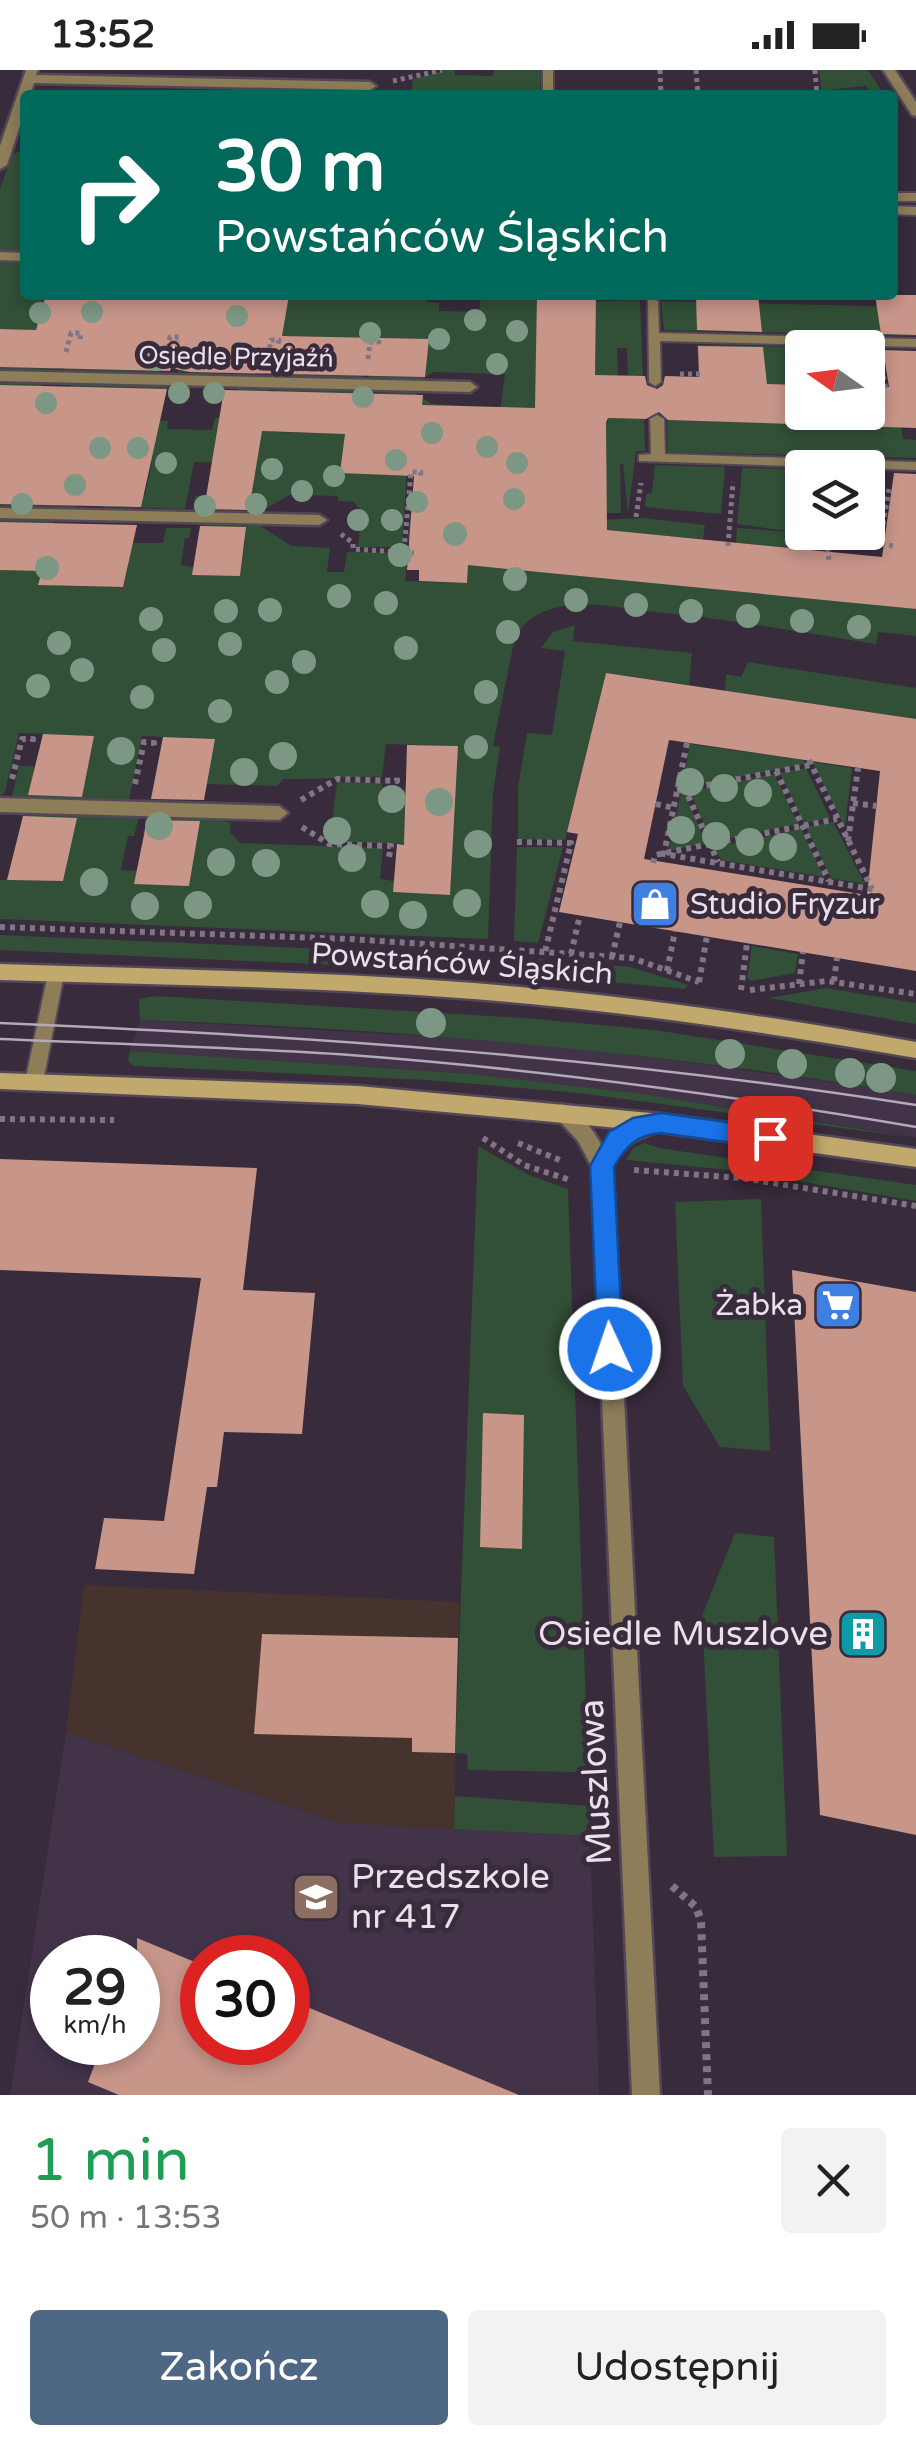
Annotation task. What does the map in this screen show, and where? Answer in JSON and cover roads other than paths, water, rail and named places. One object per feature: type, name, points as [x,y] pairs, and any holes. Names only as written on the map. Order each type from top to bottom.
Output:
[{"type":"main road","name":"Powstańców Śląskich","points":[[0,972],[310,982],[499,993],[683,1012],[916,1050]]},
{"type":"main road","points":[[0,1081],[358,1095],[661,1123],[916,1158]]},
{"type":"street","points":[[889,70],[916,112]]},
{"type":"street","points":[[30,75],[370,86]]},
{"type":"street","points":[[0,165],[20,105]]},
{"type":"street","name":"Osiedle Przyjaźń","points":[[0,376],[470,388]]},
{"type":"street","points":[[0,513],[319,520]]},
{"type":"street","points":[[3,805],[279,813]]},
{"type":"street","points":[[562,1113],[586,1135],[602,1166]]},
{"type":"street","points":[[602,1166],[618,1139],[629,1131],[661,1123]]},
{"type":"street","name":"Muszlowa","points":[[602,1166],[646,2095]]},
{"type":"lane","points":[[652,300],[655,382]]},
{"type":"lane","points":[[654,337],[916,343]]},
{"type":"lane","points":[[656,420],[651,458],[916,466]]},
{"type":"lane","points":[[34,1082],[56,974]]},
{"type":"tram line","points":[[0,1023],[230,1035],[574,1061],[916,1105]]},
{"type":"tram line","points":[[0,1039],[421,1061],[634,1084],[916,1127]]},
{"type":"place","name":"Studio Fryzur","points":[[655,904]]},
{"type":"place","name":"Żabka","points":[[838,1305]]},
{"type":"place","name":"Osiedle Muszlove","points":[[863,1634]]},
{"type":"place","name":"Przedszkole nr 417","points":[[316,1897]]}]
